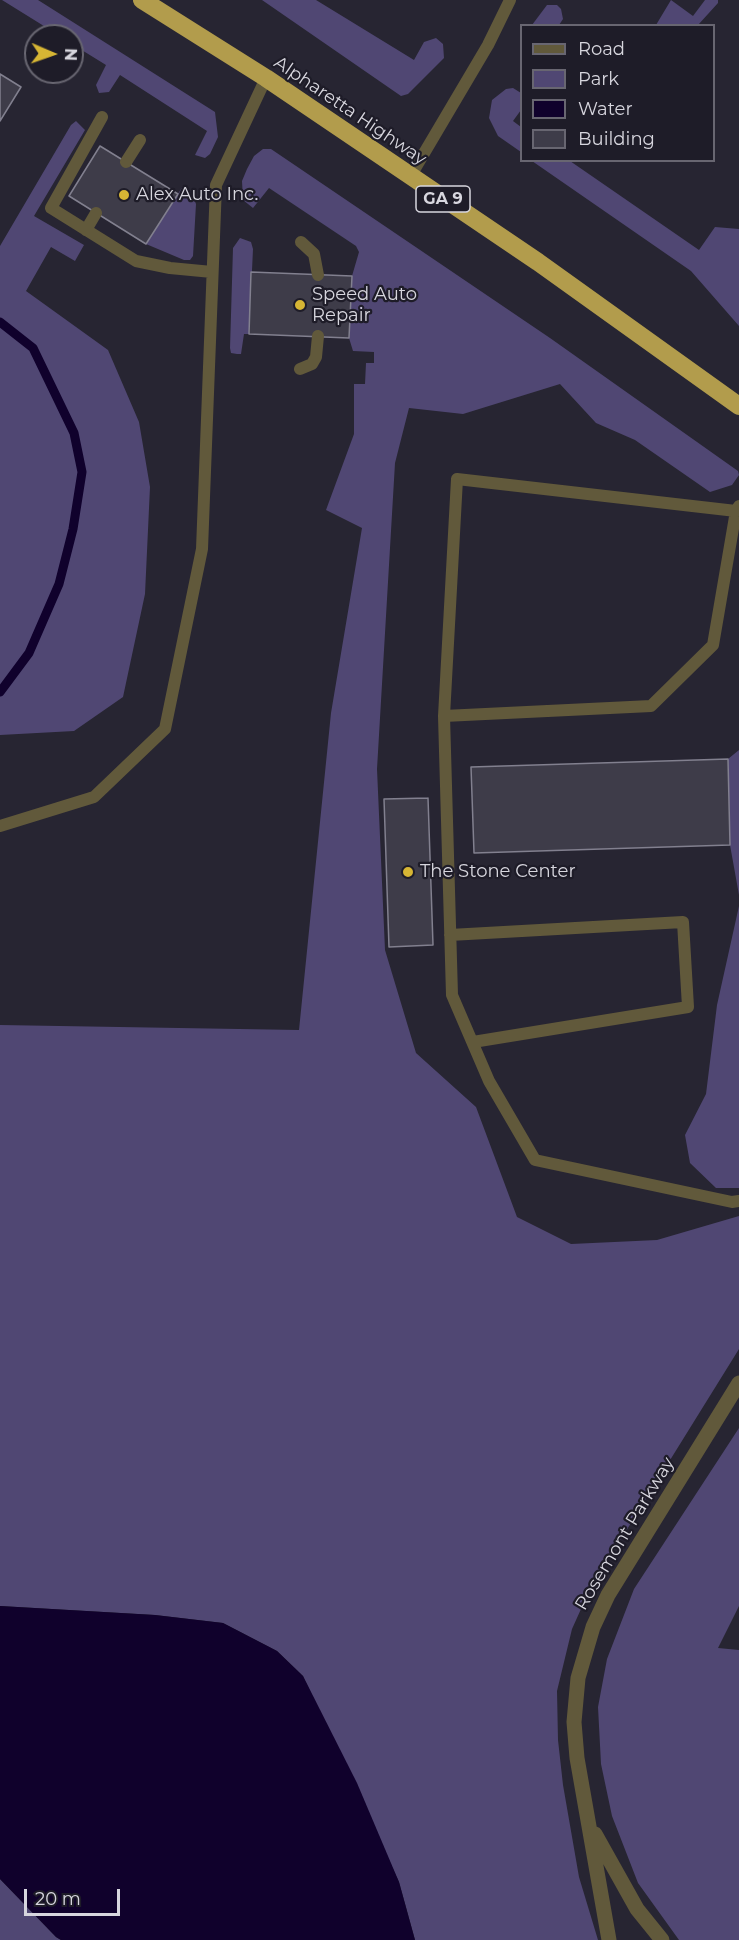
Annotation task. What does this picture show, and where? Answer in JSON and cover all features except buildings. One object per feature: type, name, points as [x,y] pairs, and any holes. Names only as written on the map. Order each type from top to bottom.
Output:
[{"type":"highway","name":"Alpharetta Highway","points":[[142,0],[266,78],[538,262],[739,406]]},
{"type":"street","name":"Rosemont Parkway","points":[[609,1940],[577,1758],[574,1722],[578,1678],[593,1627],[608,1595],[739,1383]]},
{"type":"street","name":"Rosemont Parkway","points":[[589,1824],[637,1909],[662,1940]]},
{"type":"lane","points":[[410,177],[488,45],[510,0]]},
{"type":"lane","points":[[0,826],[94,797],[165,729],[202,549],[216,184],[266,78]]},
{"type":"lane","points":[[102,117],[51,208],[136,261],[170,268],[212,272]]},
{"type":"lane","points":[[126,162],[141,140]]},
{"type":"lane","points":[[86,230],[96,213]]},
{"type":"lane","points":[[301,242],[314,254],[318,275]]},
{"type":"lane","points":[[300,369],[312,364],[316,357],[318,336]]},
{"type":"lane","points":[[444,716],[651,706],[713,645],[737,508],[457,479],[444,716],[452,995],[489,1082],[535,1160],[732,1202],[739,1201]]},
{"type":"lane","points":[[450,935],[683,922],[688,1007],[472,1042]]},
{"type":"green space","points":[[2,0],[38,0],[76,24],[41,24]]},
{"type":"green space","points":[[262,0],[316,0],[414,60],[424,42],[436,38],[443,44],[444,58],[408,94],[401,96]]},
{"type":"green space","points":[[671,0],[693,16],[705,0],[718,0],[718,3],[699,24],[657,24]]},
{"type":"green space","points":[[547,5],[557,5],[561,9],[563,19],[560,24],[533,24]]},
{"type":"green space","points":[[84,29],[215,112],[218,137],[210,154],[205,158],[195,155],[207,131],[120,75],[109,92],[99,93],[96,85],[106,65],[84,51]]},
{"type":"green space","points":[[513,88],[520,92],[520,111],[513,121],[520,126],[520,151],[498,136],[489,118],[492,100],[506,89]]},
{"type":"green space","points":[[76,121],[85,130],[34,216],[84,245],[75,261],[51,247],[26,291],[108,350],[139,422],[150,487],[145,594],[123,697],[74,731],[0,735],[0,246],[71,125]]},
{"type":"green space","points":[[263,149],[271,149],[550,338],[738,471],[739,475],[732,485],[710,492],[635,440],[596,423],[560,384],[463,414],[409,408],[395,463],[377,769],[385,950],[416,1053],[476,1107],[517,1217],[571,1244],[657,1240],[739,1216],[739,1349],[590,1589],[572,1629],[557,1691],[558,1740],[563,1785],[579,1877],[598,1940],[415,1940],[399,1882],[303,1676],[277,1651],[223,1623],[155,1615],[0,1606],[0,1025],[299,1030],[331,713],[362,528],[326,510],[354,434],[354,384],[365,384],[366,363],[374,363],[374,352],[353,351],[349,338],[352,276],[359,252],[356,246],[269,188],[253,208],[243,200],[242,181],[254,156]]},
{"type":"green space","points":[[533,162],[571,162],[699,250],[715,227],[739,229],[739,326],[691,271]]},
{"type":"green space","points":[[183,186],[192,194],[196,204],[193,256],[190,260],[184,260],[146,244]]},
{"type":"green space","points":[[240,238],[251,242],[253,249],[249,334],[244,334],[241,354],[237,354],[231,353],[230,348],[233,248]]},
{"type":"green space","points":[[739,750],[739,895],[730,845],[728,759]]},
{"type":"green space","points":[[739,906],[739,1188],[716,1188],[690,1163],[685,1135],[706,1094],[717,1005]]},
{"type":"green space","points":[[739,1428],[739,1606],[718,1648],[739,1650],[739,1940],[679,1940],[638,1883],[612,1816],[601,1764],[598,1707],[607,1659],[634,1589]]},
{"type":"green space","points":[[0,1879],[56,1937],[61,1940],[0,1940]]},
{"type":"water","points":[[0,1606],[155,1615],[223,1623],[277,1651],[303,1676],[357,1783],[399,1882],[415,1940],[61,1940],[56,1937],[0,1879]]},
{"type":"waterway","points":[[0,322],[33,348],[74,433],[82,472],[73,529],[59,584],[29,653],[0,692]]},
{"type":"place","name":"Alex Auto Inc.","points":[[124,195]]},
{"type":"place","name":"Speed Auto Repair","points":[[300,305]]},
{"type":"place","name":"The Stone Center","points":[[408,872]]}]
